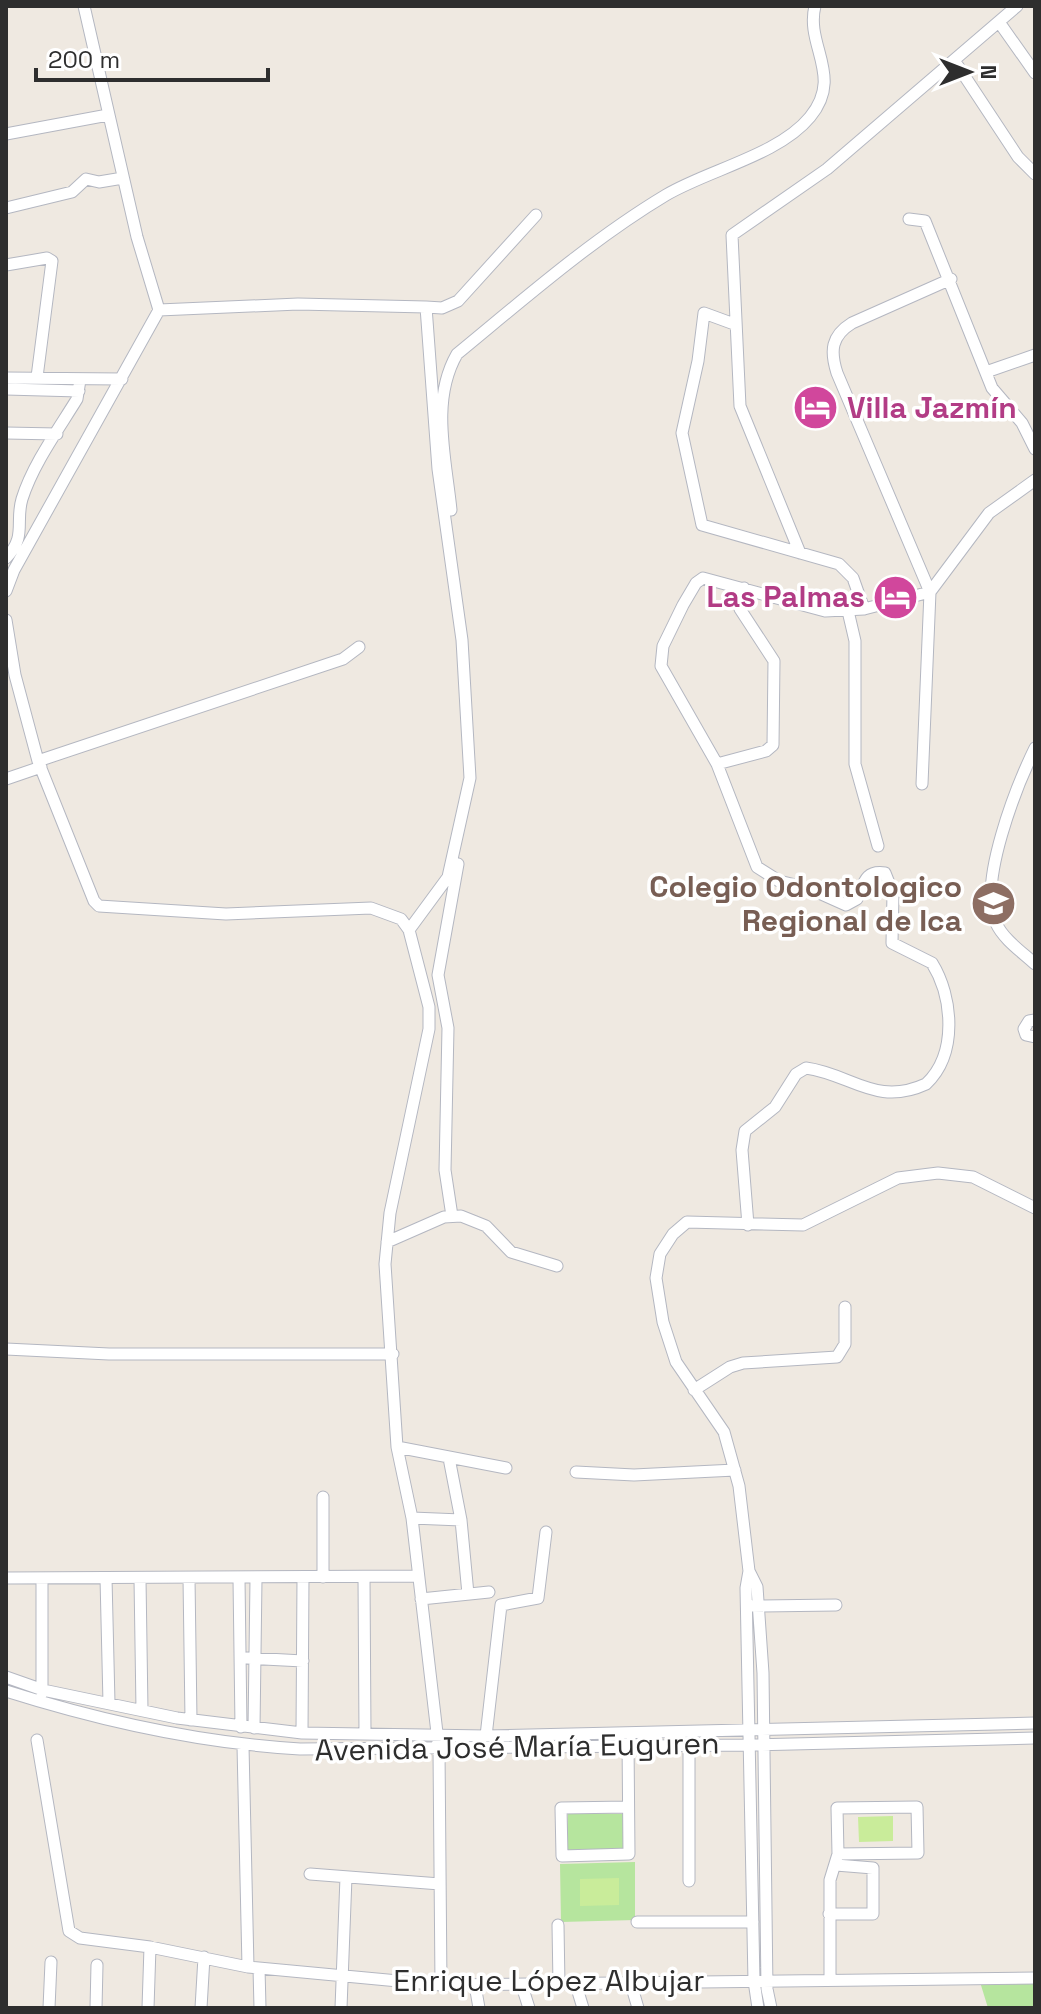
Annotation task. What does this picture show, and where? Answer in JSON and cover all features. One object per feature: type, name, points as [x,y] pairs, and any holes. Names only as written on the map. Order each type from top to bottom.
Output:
[{"type":"street","points":[[6,591],[20,559],[159,310],[123,178],[84,6]]},
{"type":"street","points":[[452,1216],[445,1170],[448,1028],[438,975],[477,765],[443,428],[442,395],[446,373],[457,354],[564,266],[667,195],[776,143],[810,117],[823,91],[826,76],[813,28],[815,6]]},
{"type":"street","points":[[800,553],[740,406],[732,235],[827,169],[1017,6]]},
{"type":"street","points":[[999,22],[1035,73]]},
{"type":"street","points":[[954,60],[1018,157],[1035,174]]},
{"type":"street","points":[[6,134],[108,115]]},
{"type":"street","points":[[6,208],[72,192],[86,179],[99,182],[123,178]]},
{"type":"street","points":[[159,310],[298,304],[442,308],[462,298],[536,215]]},
{"type":"street","points":[[909,219],[925,221],[996,396],[1022,423],[1035,449]]},
{"type":"street","points":[[6,265],[47,258],[52,261],[37,377]]},
{"type":"street","points":[[922,784],[930,592],[837,373],[832,348],[839,332],[852,323],[951,279]]},
{"type":"street","points":[[409,930],[448,877],[470,778],[462,640],[438,469],[426,307]]},
{"type":"street","points":[[734,324],[704,313],[698,361],[682,433],[700,518],[708,529],[845,567],[859,590],[864,609]]},
{"type":"street","points":[[986,372],[1035,355]]},
{"type":"street","points":[[6,378],[37,377],[79,386]]},
{"type":"street","points":[[6,389],[79,386],[122,379]]},
{"type":"street","points":[[6,558],[22,528],[22,500],[79,386]]},
{"type":"street","points":[[6,433],[57,434]]},
{"type":"street","points":[[748,1225],[742,1150],[745,1131],[775,1107],[796,1074],[802,1069],[812,1068],[879,1092],[919,1087],[937,1070],[950,1018],[945,993],[932,963],[926,957],[898,949],[892,943],[893,893],[885,873],[875,871],[867,876],[857,899],[846,905],[762,872],[754,860],[717,764],[667,678],[661,656],[696,583],[703,578],[825,611],[864,609],[930,592],[989,513],[1035,480]]},
{"type":"street","points":[[717,764],[766,751],[773,745],[775,667],[740,609],[744,588]]},
{"type":"street","points":[[848,611],[855,641],[855,764],[878,846]]},
{"type":"street","points":[[6,620],[15,675],[40,764],[94,901],[99,906],[226,914],[371,908],[401,919],[409,930],[429,1007],[429,1042],[404,1142],[385,1264],[397,1447],[412,1518],[439,1750],[441,1985]]},
{"type":"street","points":[[6,779],[40,764],[354,655],[359,647]]},
{"type":"street","points":[[1035,748],[1012,808],[994,869],[990,896],[996,925],[1035,964]]},
{"type":"street","points":[[1035,1020],[1029,1021],[1024,1029],[1026,1035],[1035,1037]]},
{"type":"street","points":[[758,2008],[754,1981],[750,1745],[753,1606],[757,1587],[749,1571],[735,1470],[719,1421],[676,1362],[663,1322],[656,1278],[660,1254],[673,1234],[687,1222],[803,1225],[889,1181],[920,1175],[956,1172],[973,1177],[1035,1208]]},
{"type":"street","points":[[387,1242],[452,1216],[475,1219],[511,1252],[557,1266]]},
{"type":"street","points":[[694,1390],[730,1367],[743,1363],[837,1357],[845,1344],[845,1307]]},
{"type":"street","points":[[6,1349],[109,1354],[393,1354]]},
{"type":"street","points":[[397,1447],[506,1468]]},
{"type":"street","points":[[449,1458],[461,1520],[468,1594]]},
{"type":"street","points":[[576,1472],[634,1475],[735,1470]]},
{"type":"street","points":[[323,1497],[323,1577]]},
{"type":"street","points":[[412,1518],[461,1520]]},
{"type":"street","points":[[486,1736],[501,1605],[538,1598],[546,1532]]},
{"type":"street","points":[[6,1578],[418,1576]]},
{"type":"street","points":[[302,1733],[303,1577]]},
{"type":"street","points":[[364,1577],[365,1734]]},
{"type":"street","points":[[41,1696],[42,1578]]},
{"type":"street","points":[[106,1578],[109,1703]]},
{"type":"street","points":[[189,1578],[191,1720]]},
{"type":"street","points":[[140,1579],[142,1710]]},
{"type":"street","points":[[239,1579],[241,1727]]},
{"type":"street","points":[[254,1728],[256,1579]]},
{"type":"street","points":[[421,1599],[489,1592]]},
{"type":"street","points":[[753,1606],[836,1605]]},
{"type":"street","points":[[753,1606],[764,1729],[767,1981],[771,2008]]},
{"type":"street","points":[[241,1657],[303,1661]]},
{"type":"street","name":"Avenida José María Euguren","points":[[6,1677],[41,1696],[140,1726],[243,1746],[439,1750],[1035,1738]]},
{"type":"street","name":"Avenida José María Euguren","points":[[6,1691],[109,1703],[191,1720],[302,1733],[486,1736],[1035,1723]]},
{"type":"street","points":[[627,1731],[628,1807],[626,1856],[565,1858],[561,1808],[628,1807]]},
{"type":"street","name":"Enrique López Albujar","points":[[37,1740],[69,1931],[80,1938],[150,1947],[253,1967],[441,1985],[1035,1978]]},
{"type":"street","points":[[689,1744],[689,1881]]},
{"type":"street","points":[[243,1746],[253,1967],[260,2008]]},
{"type":"street","points":[[830,1980],[830,1880],[837,1859],[837,1808],[917,1807],[918,1853],[837,1859]]},
{"type":"street","points":[[829,1914],[873,1914],[873,1868],[837,1859]]},
{"type":"street","points":[[310,1874],[440,1884]]},
{"type":"street","points":[[341,2008],[346,1877]]},
{"type":"street","points":[[637,1922],[753,1922]]},
{"type":"street","points":[[558,1925],[559,1985]]},
{"type":"street","points":[[148,2008],[150,1947]]},
{"type":"street","points":[[201,2008],[204,1957]]},
{"type":"street","points":[[49,2008],[51,1962]]},
{"type":"street","points":[[96,2008],[97,1965]]},
{"type":"street","points":[[631,1984],[638,2008]]},
{"type":"street","points":[[475,1985],[479,2008]]},
{"type":"street","points":[[576,1985],[583,2008]]},
{"type":"street","points":[[522,1986],[529,2008]]},
{"type":"green space","points":[[568,1813],[624,1814],[624,1850],[566,1851]]},
{"type":"green space","points":[[893,1816],[893,1841],[859,1842],[858,1817]]},
{"type":"green space","points":[[635,1862],[635,1920],[561,1922],[560,1864]]},
{"type":"green space","points":[[619,1878],[619,1905],[580,1906],[580,1879]]},
{"type":"green space","points":[[980,1982],[1035,1982],[1035,2008],[988,2008]]},
{"type":"place","name":"Villa Jazmín","points":[[816,408]]},
{"type":"place","name":"Las Palmas","points":[[896,597]]},
{"type":"place","name":"Colegio Odontologico Regional de Ica","points":[[993,904]]}]
